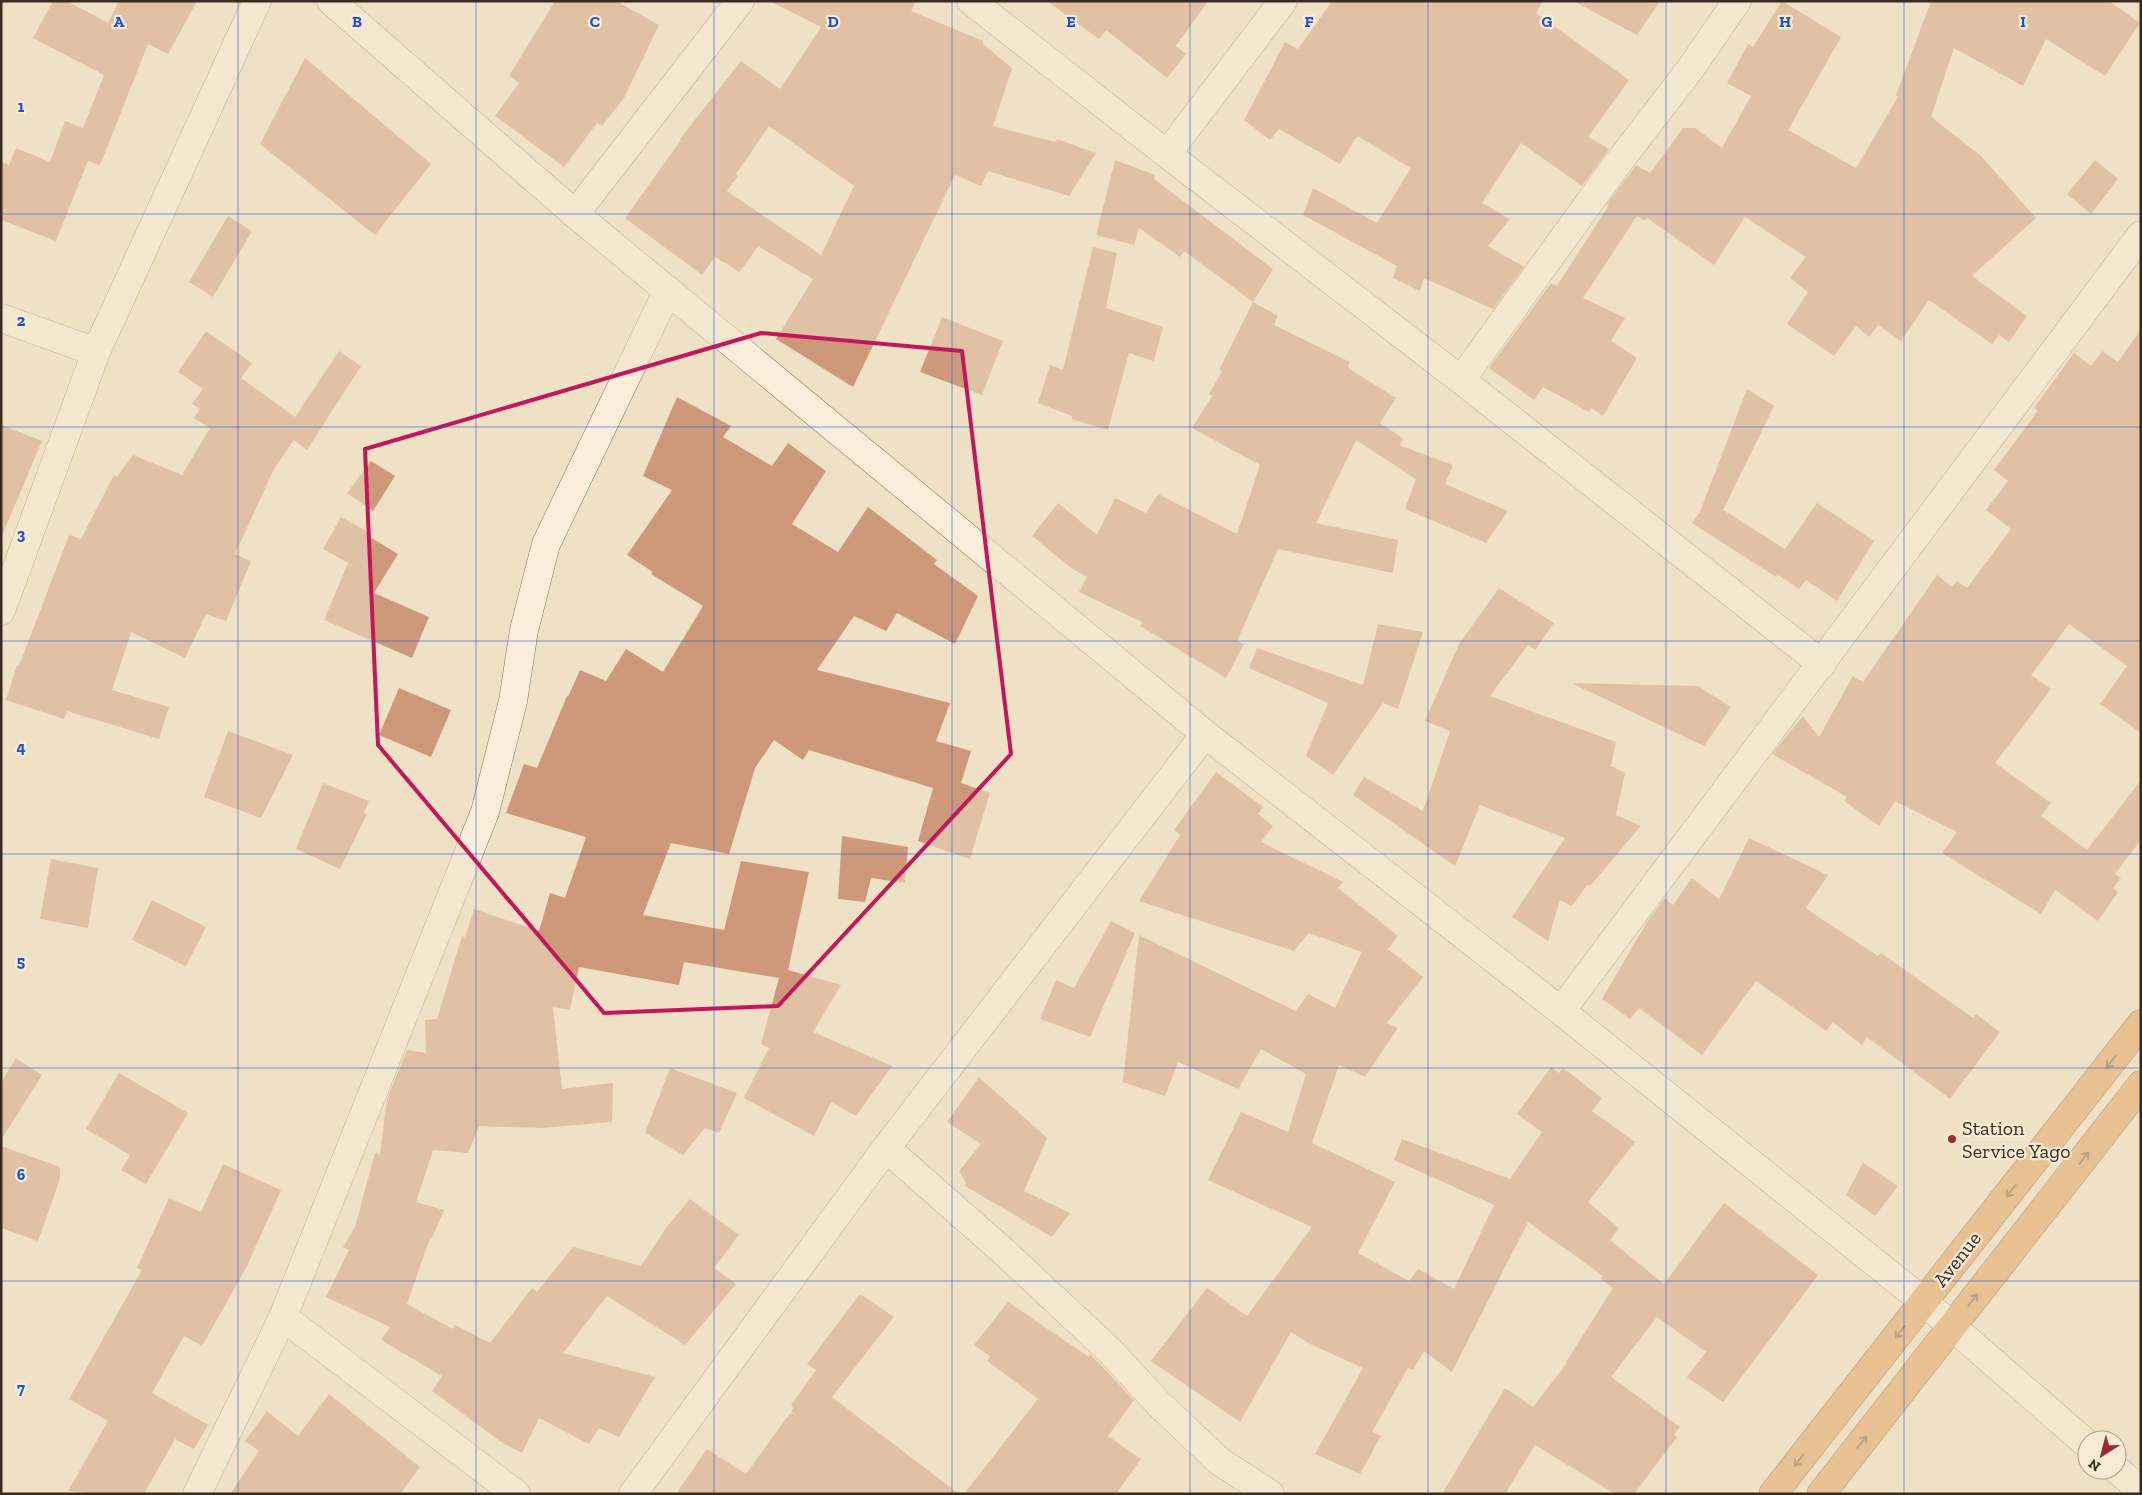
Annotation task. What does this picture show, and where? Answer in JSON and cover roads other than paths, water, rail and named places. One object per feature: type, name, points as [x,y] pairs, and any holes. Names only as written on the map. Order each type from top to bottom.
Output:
[{"type":"highway","name":"Avenue","points":[[1772,1494],[2141,1024]]},
{"type":"highway","points":[[1821,1494],[2141,1085]]},
{"type":"street","points":[[1,611],[96,352],[257,1]]},
{"type":"street","points":[[331,1],[575,214],[1205,734],[1561,1011],[1924,1302],[2077,1435]]},
{"type":"street","points":[[575,214],[740,1]]},
{"type":"street","points":[[971,1],[1461,380],[1822,664]]},
{"type":"street","points":[[1167,154],[1283,1]]},
{"type":"street","points":[[1461,380],[1614,167],[1691,68],[1736,1]]},
{"type":"street","points":[[1561,1011],[2141,235]]},
{"type":"street","points":[[197,1494],[283,1317],[485,812],[512,701],[524,630],[546,544],[668,290]]},
{"type":"street","points":[[1,318],[96,352]]},
{"type":"street","points":[[633,1494],[886,1148],[1205,734]]},
{"type":"street","points":[[886,1148],[1004,1251],[1110,1351],[1160,1404],[1218,1460],[1270,1494]]},
{"type":"street","points":[[283,1317],[516,1494]]},
{"type":"street","points":[[2127,1478],[2141,1490]]},
{"type":"place","name":"Station Service Yago","points":[[1952,1139]]}]
